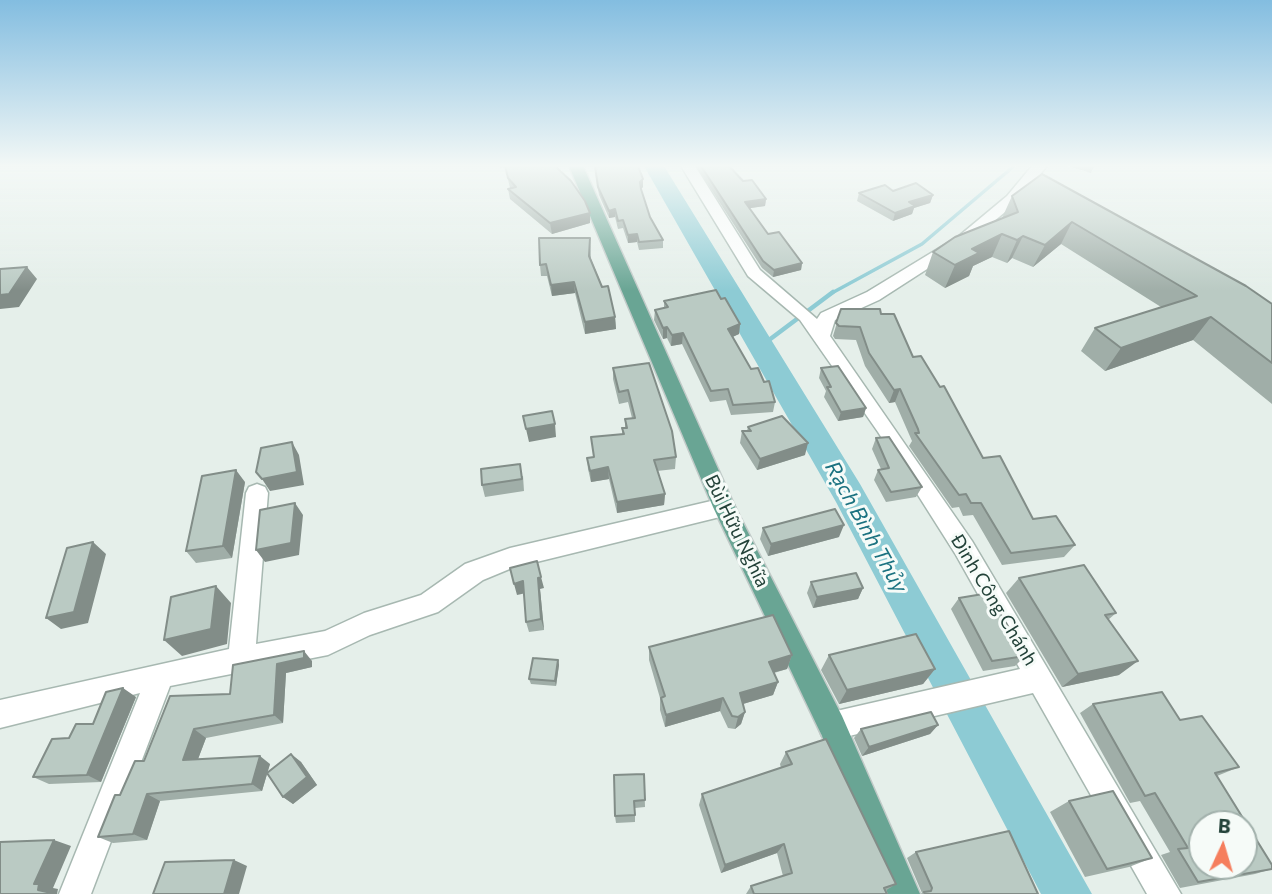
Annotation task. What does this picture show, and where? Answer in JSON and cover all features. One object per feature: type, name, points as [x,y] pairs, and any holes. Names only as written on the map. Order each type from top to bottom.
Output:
[{"type":"main road","name":"Bùi Hữu Nghĩa","points":[[594,208],[724,506],[832,726],[904,894]]},
{"type":"street","name":"Đinh Công Chánh","points":[[714,208],[754,273],[809,321],[964,548],[1166,894]]},
{"type":"street","points":[[809,321],[827,317],[873,296],[964,239],[1002,208]]},
{"type":"street","points":[[242,659],[257,493]]},
{"type":"street","points":[[0,714],[161,676],[338,640],[364,625],[429,604],[474,572],[510,558],[724,506]]},
{"type":"street","points":[[75,894],[161,676]]},
{"type":"street","points":[[832,726],[1041,678]]},
{"type":"building","points":[[531,208],[588,208],[590,213],[550,223]]},
{"type":"building","points":[[607,208],[647,208],[663,240],[639,242],[637,234],[628,235],[623,220],[618,221],[615,209],[609,211]]},
{"type":"building","points":[[728,208],[749,208],[768,234],[779,232],[802,263],[774,270],[763,261]]},
{"type":"building","points":[[885,208],[910,208],[895,213]]},
{"type":"building","points":[[1016,208],[1103,208],[1246,286],[1272,304],[1272,363],[1211,317],[1121,348],[1095,328],[1197,296],[1072,222],[1045,245],[1023,236],[1017,240],[1002,234],[972,249],[979,253],[955,265],[933,252],[955,237],[1018,212]]},
{"type":"building","points":[[539,238],[590,238],[589,256],[602,287],[608,286],[615,317],[585,322],[574,282],[551,285],[546,264],[540,265]]},
{"type":"building","points":[[27,267],[9,294],[0,295],[0,269]]},
{"type":"building","points":[[716,290],[721,299],[725,298],[740,324],[728,329],[751,369],[758,368],[764,382],[769,381],[775,402],[733,405],[728,389],[711,391],[683,333],[672,335],[667,327],[663,328],[655,310],[668,307],[664,301]]},
{"type":"building","points":[[841,309],[880,309],[881,314],[894,314],[913,357],[921,356],[940,387],[944,386],[983,458],[1000,456],[1033,519],[1056,516],[1075,545],[1011,553],[981,503],[971,503],[966,494],[959,495],[915,433],[919,433],[918,429],[900,389],[894,390],[869,353],[860,327],[839,326],[836,323]]},
{"type":"building","points":[[649,363],[672,431],[676,457],[654,460],[665,494],[617,502],[608,467],[590,471],[587,458],[594,457],[591,437],[624,434],[622,428],[627,428],[625,419],[635,418],[628,390],[619,392],[613,368]]},
{"type":"building","points":[[838,366],[866,408],[841,412],[827,387],[831,387],[821,368]]},
{"type":"building","points":[[552,411],[555,424],[526,429],[523,416]]},
{"type":"building","points":[[782,416],[808,443],[760,459],[742,431],[751,431],[748,427]]},
{"type":"building","points":[[889,437],[922,487],[891,492],[878,470],[889,468],[876,438]]},
{"type":"building","points":[[292,442],[297,472],[262,479],[256,472],[261,448]]},
{"type":"building","points":[[520,464],[522,479],[482,485],[481,469]]},
{"type":"building","points":[[236,470],[223,546],[186,551],[202,476]]},
{"type":"building","points":[[295,503],[291,543],[256,550],[260,510]]},
{"type":"building","points":[[835,509],[844,525],[771,544],[763,528]]},
{"type":"building","points":[[93,542],[74,612],[46,618],[67,548]]},
{"type":"building","points":[[537,561],[541,577],[538,578],[541,619],[526,622],[523,581],[514,584],[510,568]]},
{"type":"building","points":[[1084,565],[1116,613],[1105,615],[1138,661],[1078,674],[1019,578]]},
{"type":"building","points":[[856,573],[863,588],[817,597],[811,582]]},
{"type":"building","points":[[216,586],[211,629],[164,640],[171,597]]},
{"type":"building","points":[[989,593],[1025,656],[992,661],[959,598]]},
{"type":"building","points":[[773,615],[792,655],[769,662],[778,682],[740,693],[745,712],[738,717],[732,716],[723,698],[666,715],[661,698],[665,696],[649,647]]},
{"type":"building","points":[[916,634],[935,669],[847,690],[829,655]]},
{"type":"building","points":[[304,651],[304,658],[277,664],[274,715],[194,729],[183,760],[260,756],[252,784],[147,794],[133,834],[98,837],[115,795],[120,795],[135,761],[144,761],[170,696],[230,694],[233,665]]},
{"type":"building","points":[[533,658],[558,660],[555,681],[529,679]]},
{"type":"building","points":[[123,688],[87,775],[33,777],[52,739],[69,738],[76,724],[93,724],[106,692]]},
{"type":"building","points":[[1162,692],[1180,720],[1202,716],[1239,767],[1215,773],[1238,810],[1188,810],[1188,848],[1155,793],[1145,796],[1093,704]]},
{"type":"building","points":[[931,712],[938,725],[869,747],[861,729]]},
{"type":"building","points":[[826,739],[896,884],[884,888],[887,894],[754,894],[751,886],[792,873],[784,844],[725,865],[702,794],[792,764],[786,752]]},
{"type":"building","points":[[291,754],[307,777],[283,797],[267,773]]},
{"type":"building","points":[[644,774],[645,800],[634,801],[635,815],[615,816],[614,775]]},
{"type":"building","points":[[1113,791],[1152,858],[1107,869],[1069,801]]},
{"type":"building","points":[[1009,831],[1038,894],[925,894],[924,892],[931,891],[932,888],[916,852]]},
{"type":"building","points":[[54,840],[34,884],[39,884],[38,890],[47,892],[46,894],[0,894],[0,842]]},
{"type":"building","points":[[1258,842],[1272,865],[1272,869],[1258,871]]},
{"type":"building","points":[[1188,848],[1188,866],[1178,849]]},
{"type":"building","points":[[234,860],[224,894],[153,894],[165,862]]},
{"type":"waterway","name":"Rạch Bình Thủy","points":[[679,208],[848,493],[1067,894]]},
{"type":"waterway","points":[[831,293],[922,244],[965,208]]},
{"type":"waterway","points":[[761,346],[831,293]]}]
